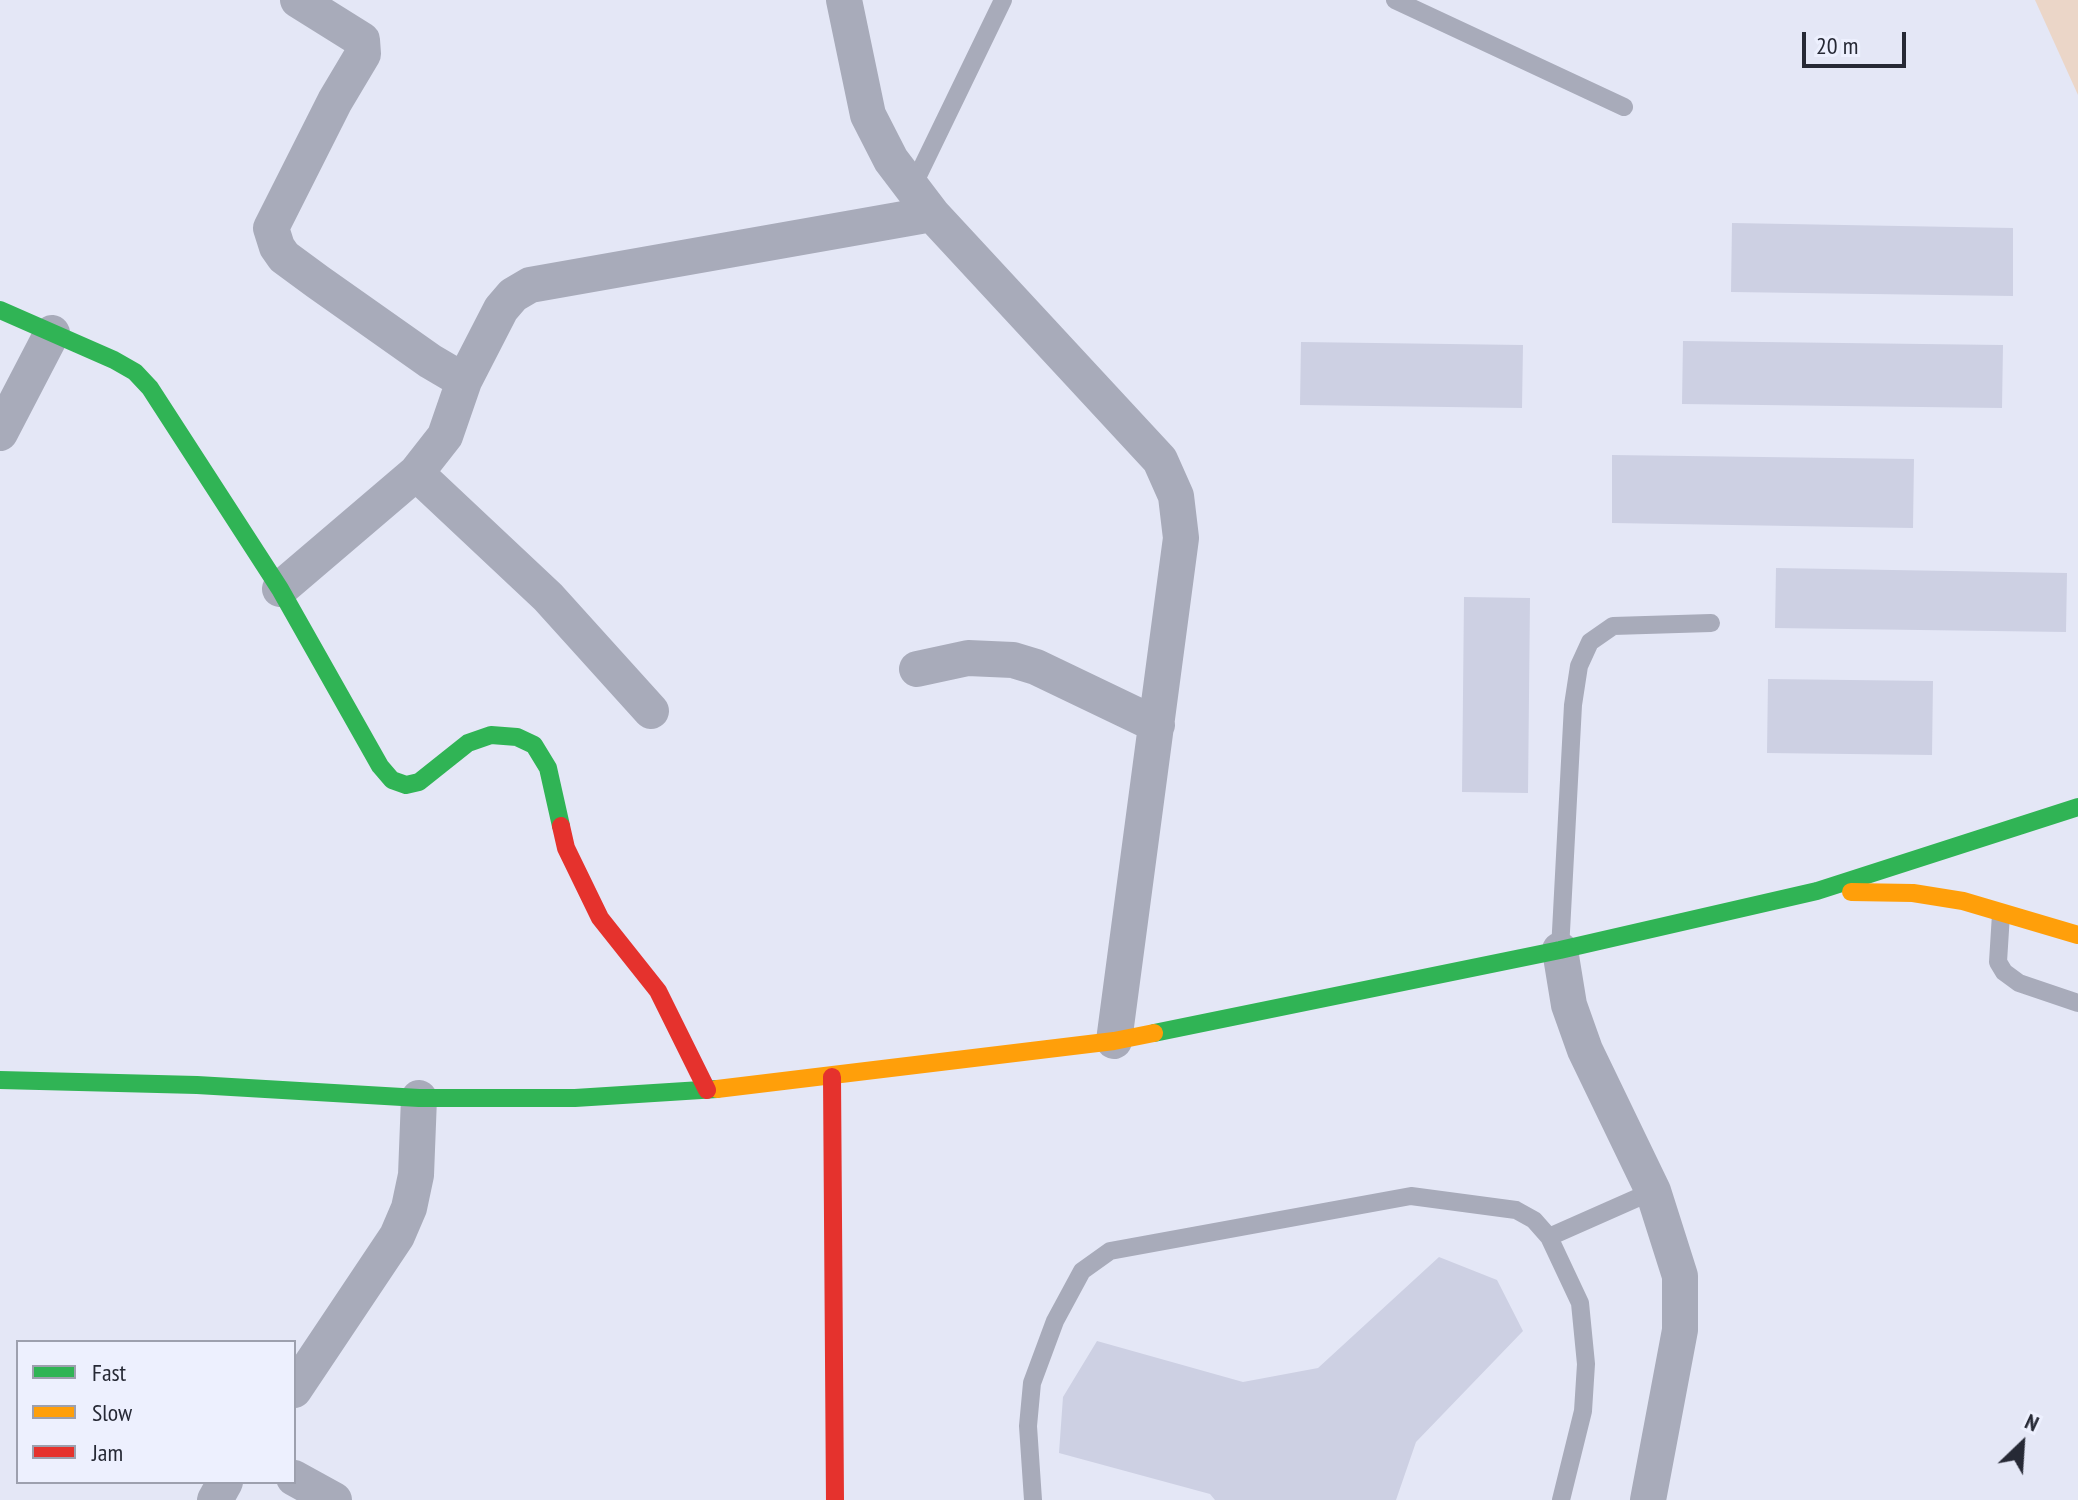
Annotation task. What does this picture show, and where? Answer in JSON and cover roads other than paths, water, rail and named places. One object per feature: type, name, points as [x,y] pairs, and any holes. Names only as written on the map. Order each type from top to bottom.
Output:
[{"type":"main road","points":[[0,310],[114,360],[135,372],[150,388],[280,589],[380,766],[392,780],[406,785],[419,782],[468,743],[491,735],[517,737],[534,745],[548,768],[566,848],[600,918],[658,991],[707,1090]]},
{"type":"main road","points":[[0,1080],[197,1085],[419,1098],[575,1098],[707,1090],[832,1077],[1114,1041],[1560,950],[1817,891],[2078,807]]},
{"type":"main road","points":[[1817,891],[1913,893],[1963,901],[2078,935]]},
{"type":"main road","points":[[832,1077],[835,1500]]},
{"type":"street","points":[[298,0],[362,40],[363,54],[335,101],[271,228],[277,247],[284,257],[318,282],[430,361],[464,381]]},
{"type":"street","points":[[844,0],[868,115],[891,160],[922,201],[1160,460],[1176,496],[1181,538],[1114,1041]]},
{"type":"street","points":[[280,589],[416,473],[445,436],[464,381],[501,309],[513,295],[530,285],[922,201]]},
{"type":"street","points":[[0,433],[52,333]]},
{"type":"street","points":[[416,473],[548,597],[651,711]]},
{"type":"street","points":[[917,669],[968,658],[1013,660],[1036,667],[1157,725]]},
{"type":"street","points":[[1560,950],[1569,1005],[1585,1050],[1653,1191],[1680,1276],[1680,1330],[1648,1500]]},
{"type":"street","points":[[296,1387],[397,1236],[409,1208],[416,1175],[419,1098]]},
{"type":"street","points":[[296,1479],[334,1500]]},
{"type":"lane","points":[[922,201],[1003,0]]},
{"type":"lane","points":[[1395,0],[1624,107]]},
{"type":"lane","points":[[1560,950],[1573,705],[1579,666],[1590,642],[1613,626],[1711,623]]},
{"type":"lane","points":[[2002,911],[1998,962],[2004,972],[2019,983],[2078,1003]]},
{"type":"lane","points":[[1549,1237],[1653,1191]]},
{"type":"lane","points":[[1033,1500],[1028,1426],[1032,1383],[1055,1321],[1082,1271],[1110,1251],[1411,1196],[1516,1210],[1534,1220],[1549,1237],[1580,1303],[1586,1364],[1583,1411],[1561,1500]]}]
